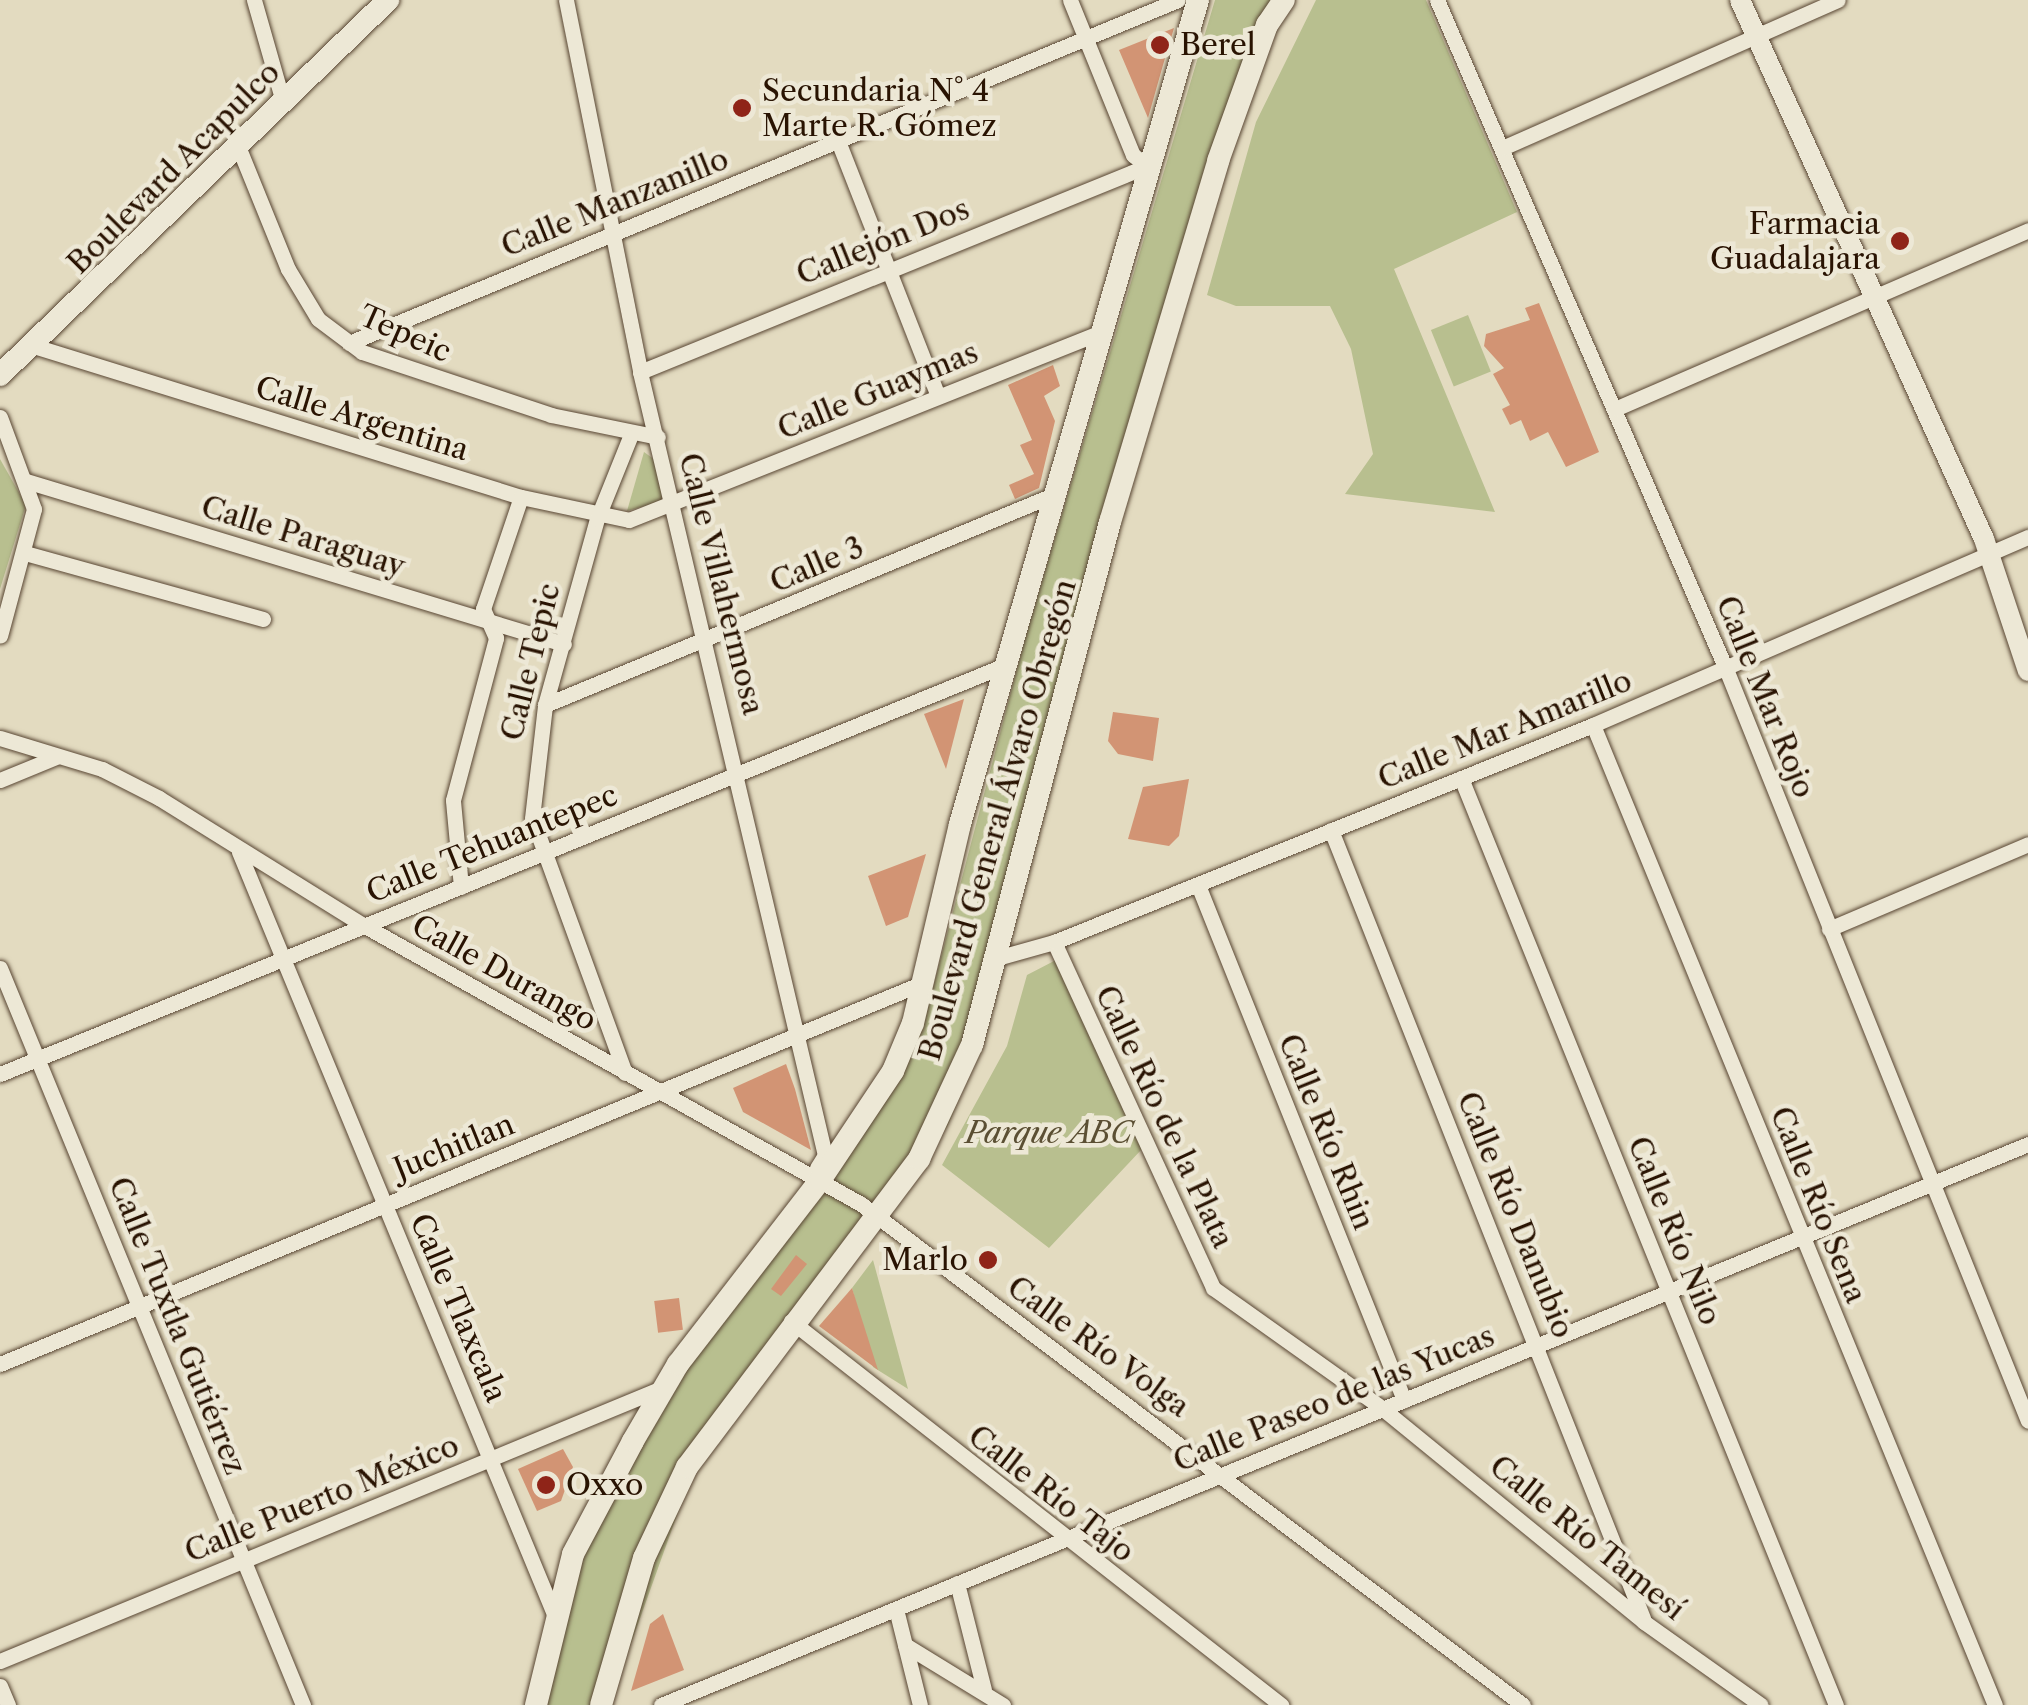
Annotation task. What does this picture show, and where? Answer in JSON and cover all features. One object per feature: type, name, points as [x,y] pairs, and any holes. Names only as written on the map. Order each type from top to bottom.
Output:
[{"type":"main road","name":"Boulevard Acapulco","points":[[0,375],[37,347],[388,0]]},
{"type":"main road","name":"Boulevard General Álvaro Obregón","points":[[536,1705],[577,1546],[664,1388],[892,1071],[929,981],[1005,665],[1198,0]]},
{"type":"main road","name":"Boulevard General Álvaro Obregón","points":[[601,1705],[644,1558],[708,1431],[877,1216],[942,1118],[997,958],[1110,522],[1218,161],[1267,25],[1284,0]]},
{"type":"street","points":[[254,0],[282,102]]},
{"type":"street","name":"Calle Villahermosa","points":[[566,0],[640,372],[708,637],[824,1156],[816,1177]]},
{"type":"street","points":[[1070,0],[1133,155],[1147,166]]},
{"type":"street","name":"Calle Manzanillo","points":[[349,343],[1178,0]]},
{"type":"street","name":"Calle Mar Rojo","points":[[1436,0],[1726,669],[2028,1421]]},
{"type":"street","points":[[1740,0],[1876,294],[2028,671]]},
{"type":"street","points":[[1502,148],[1838,0]]},
{"type":"street","points":[[838,141],[938,396]]},
{"type":"street","name":"Tepeic","points":[[238,146],[288,269],[318,320],[349,343],[429,378],[630,437],[658,437]]},
{"type":"street","name":"Callejón Dos","points":[[640,372],[1147,166]]},
{"type":"street","points":[[1615,409],[2028,230]]},
{"type":"street","name":"Calle Guaymas","points":[[673,504],[1104,331]]},
{"type":"street","name":"Calle Argentina","points":[[37,347],[597,519],[629,520],[673,504]]},
{"type":"street","points":[[0,416],[34,509],[26,552],[0,636]]},
{"type":"street","name":"Calle Tepic","points":[[625,1072],[532,818],[545,704],[597,519],[630,437]]},
{"type":"street","name":"Calle Paraguay","points":[[26,481],[564,644]]},
{"type":"street","name":"Calle 3","points":[[545,704],[1053,495]]},
{"type":"street","points":[[460,887],[453,800],[496,638],[484,609],[521,498]]},
{"type":"street","name":"Calle Mar Amarillo","points":[[997,958],[1054,942],[1461,778],[1726,669],[2028,537]]},
{"type":"street","points":[[26,552],[263,619]]},
{"type":"street","name":"Calle Tehuantepec","points":[[0,1074],[1005,665]]},
{"type":"street","name":"Calle Río Sena","points":[[1593,724],[1994,1705]]},
{"type":"street","name":"Calle Durango","points":[[0,738],[159,798],[239,852],[363,925],[816,1177]]},
{"type":"street","points":[[0,780],[56,757]]},
{"type":"street","name":"Calle Río Nilo","points":[[1461,778],[1836,1705]]},
{"type":"street","name":"Calle Río Danubio","points":[[1332,830],[1644,1622]]},
{"type":"street","points":[[1829,929],[2028,844]]},
{"type":"street","name":"Calle Tlaxcala","points":[[239,852],[556,1619]]},
{"type":"street","name":"Calle Río Rhin","points":[[1198,885],[1404,1400]]},
{"type":"street","name":"Calle Río de la Plata","points":[[1054,942],[1213,1288],[1383,1408]]},
{"type":"street","name":"Calle Tuxtla Gutiérrez","points":[[0,968],[303,1705]]},
{"type":"street","name":"Juchitlan","points":[[0,1364],[929,981]]},
{"type":"street","name":"Calle Paseo de las Yucas","points":[[661,1705],[2028,1144]]},
{"type":"street","name":"Calle Río Volga","points":[[816,1177],[877,1216],[1224,1474],[1523,1705]]},
{"type":"street","name":"Calle Río Tajo","points":[[791,1321],[1064,1540],[1282,1705]]},
{"type":"street","name":"Calle Puerto México","points":[[0,1662],[664,1388]]},
{"type":"street","name":"Calle Río Tamesí","points":[[1383,1408],[1644,1622],[1761,1705]]},
{"type":"street","points":[[957,1584],[984,1690]]},
{"type":"street","points":[[896,1608],[920,1705]]},
{"type":"street","points":[[905,1645],[1003,1705]]},
{"type":"street","points":[[0,1686],[8,1705]]},
{"type":"green space","points":[[1215,0],[1283,0],[1222,142],[983,1041],[948,1125],[903,1197],[691,1476],[609,1705],[544,1705],[576,1576],[630,1449],[926,1014],[1026,635]]},
{"type":"green space","points":[[1316,0],[1426,0],[1517,212],[1394,269],[1495,512],[1345,494],[1373,454],[1351,349],[1330,306],[1236,306],[1207,295],[1256,122]]},
{"type":"green space","points":[[1468,315],[1491,372],[1454,387],[1431,330]]},
{"type":"green space","points":[[644,452],[655,460],[663,501],[627,511]]},
{"type":"green space","points":[[0,459],[26,505],[0,589]]},
{"type":"green space","name":"Parque ABC","points":[[1056,960],[1142,1149],[1049,1248],[942,1165],[1007,1046],[1027,975]]},
{"type":"green space","points":[[873,1260],[908,1389],[873,1367],[852,1288]]},
{"type":"building","points":[[1174,28],[1163,65],[1148,118],[1119,50]]},
{"type":"building","points":[[1539,303],[1599,452],[1566,467],[1548,432],[1530,441],[1521,420],[1510,425],[1502,409],[1510,405],[1493,374],[1504,368],[1484,346],[1486,334],[1530,320],[1525,308]]},
{"type":"building","points":[[1053,365],[1060,386],[1044,396],[1055,421],[1039,488],[1015,499],[1009,485],[1034,474],[1020,445],[1032,440],[1008,385]]},
{"type":"building","points":[[964,699],[946,769],[924,714]]},
{"type":"building","points":[[1113,712],[1159,718],[1153,761],[1118,754],[1108,741]]},
{"type":"building","points":[[1189,779],[1179,836],[1169,846],[1128,839],[1143,787]]},
{"type":"building","points":[[926,854],[908,917],[886,926],[868,876]]},
{"type":"building","points":[[786,1064],[811,1150],[743,1112],[733,1088]]},
{"type":"building","points":[[796,1255],[807,1264],[781,1296],[771,1289]]},
{"type":"building","points":[[852,1288],[878,1370],[819,1326]]},
{"type":"building","points":[[679,1298],[683,1330],[658,1333],[654,1301]]},
{"type":"building","name":"Oxxo","points":[[563,1449],[573,1467],[561,1501],[537,1511],[518,1469]]},
{"type":"building","points":[[663,1614],[684,1670],[631,1691],[650,1624]]},
{"type":"place","name":"Berel","points":[[1160,45]]},
{"type":"place","name":"Secundaria N° 4 Marte R. Gómez","points":[[742,108]]},
{"type":"place","name":"Farmacia Guadalajara","points":[[1900,241]]},
{"type":"place","name":"Marlo","points":[[988,1260]]},
{"type":"place","name":"Oxxo","points":[[546,1485]]}]
